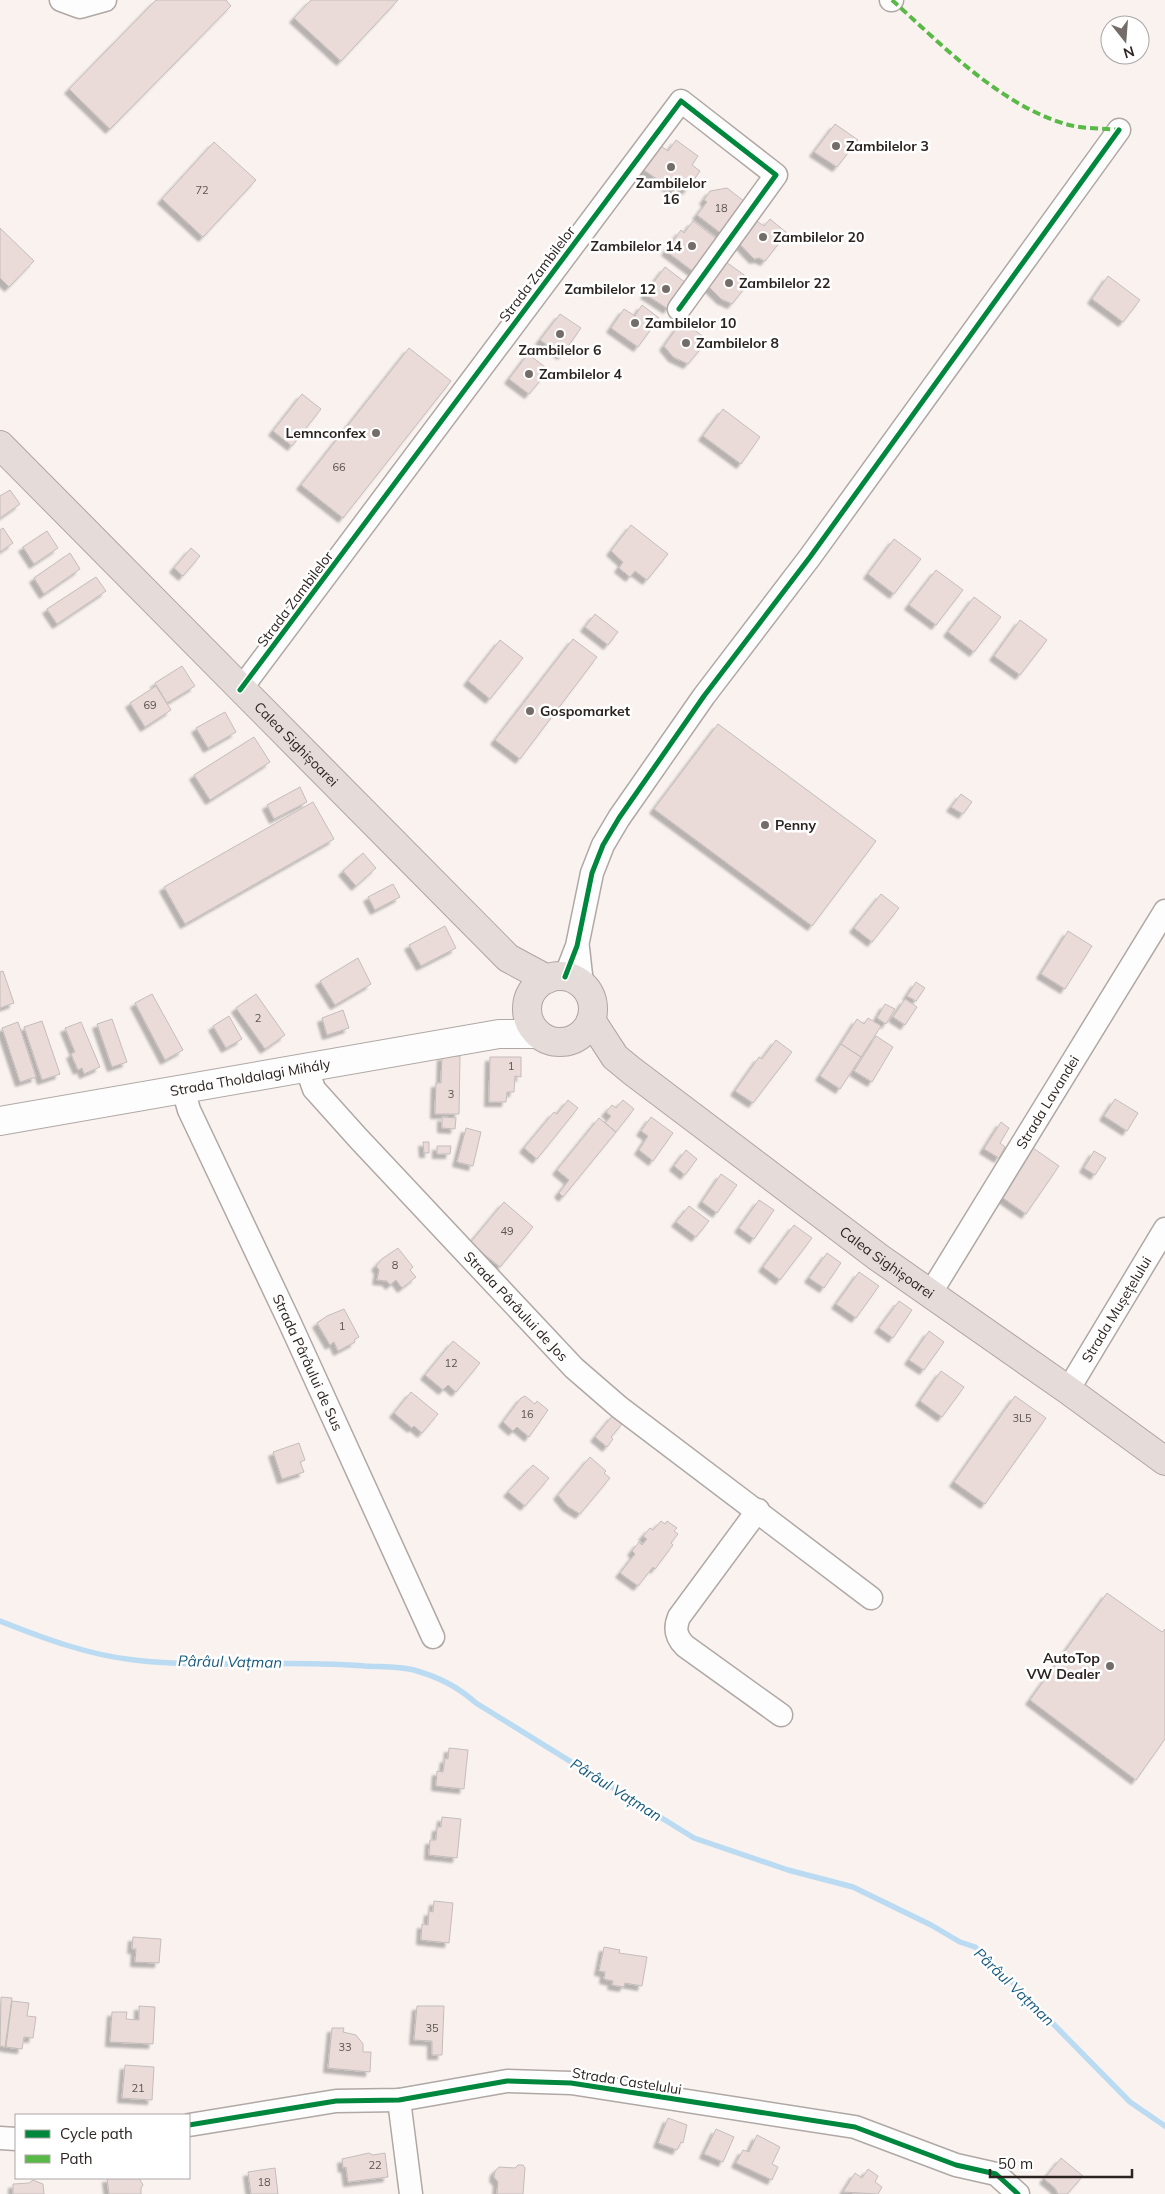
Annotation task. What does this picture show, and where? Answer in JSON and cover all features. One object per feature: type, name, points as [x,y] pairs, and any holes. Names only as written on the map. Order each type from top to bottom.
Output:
[{"type":"highway","name":"Calea Sighișoarei","points":[[0,446],[240,690],[548,998],[549,1040],[561,1042],[582,1030],[756,1166],[930,1294],[1068,1390],[1165,1461]]},
{"type":"highway","points":[[548,998],[592,1001],[582,1030]]},
{"type":"street","points":[[61,0],[80,6],[105,0]]},
{"type":"street","name":"Strada Zambilelor","points":[[240,690],[681,101],[776,175],[679,309]]},
{"type":"street","points":[[548,998],[577,946],[592,873],[603,845],[640,787],[704,696],[810,557],[1119,130]]},
{"type":"street","name":"Strada Lavandei","points":[[930,1294],[1165,911]]},
{"type":"street","name":"Strada Tholdalagi Mihály","points":[[0,1121],[500,1034],[548,998]]},
{"type":"street","name":"Strada Pârâului de Jos","points":[[307,1068],[314,1088],[352,1131],[574,1368],[619,1407],[758,1510],[871,1598]]},
{"type":"street","name":"Strada Pârâului de Sus","points":[[184,1089],[189,1110],[289,1321],[433,1637]]},
{"type":"street","name":"Strada Mușețelului","points":[[1068,1390],[1165,1229]]},
{"type":"street","points":[[758,1510],[679,1617],[675,1627],[678,1639],[685,1646],[781,1715]]},
{"type":"street","name":"Strada Castelului","points":[[190,2124],[336,2101],[399,2100],[507,2081],[571,2083],[855,2128],[956,2165],[996,2174],[1018,2194]]},
{"type":"street","points":[[399,2100],[410,2194]]},
{"type":"street","points":[[0,2138],[15,2139]]},
{"type":"building","points":[[156,0],[226,0],[231,6],[110,129],[69,89]]},
{"type":"building","points":[[311,0],[398,0],[341,61],[294,18]]},
{"type":"building","name":"Zambilelor 3","points":[[835,124],[858,140],[837,167],[814,152]]},
{"type":"building","name":"Zambilelor 16","points":[[676,140],[698,156],[692,165],[700,171],[687,190],[679,184],[674,191],[644,170],[661,146],[668,151]]},
{"type":"building","points":[[214,142],[256,180],[203,237],[162,199]]},
{"type":"building","points":[[727,188],[745,202],[722,234],[697,215],[707,202],[704,200],[710,191]]},
{"type":"building","name":"Zambilelor 20","points":[[770,219],[787,233],[765,261],[759,258],[754,259],[738,242],[755,220],[764,226]]},
{"type":"building","name":"Zambilelor 14","points":[[693,221],[718,240],[694,272],[666,251],[681,230],[684,233]]},
{"type":"building","points":[[0,228],[34,261],[9,287],[0,278]]},
{"type":"building","name":"Zambilelor 22","points":[[726,262],[751,280],[732,304],[721,299],[707,285]]},
{"type":"building","name":"Zambilelor 12","points":[[665,267],[686,283],[668,309],[645,294]]},
{"type":"building","points":[[1108,276],[1140,300],[1123,322],[1092,299]]},
{"type":"building","name":"Zambilelor 10","points":[[642,305],[659,318],[638,347],[611,328],[624,309],[635,316]]},
{"type":"building","name":"Zambilelor 6","points":[[560,314],[581,328],[562,355],[540,340]]},
{"type":"building","name":"Zambilelor 8","points":[[682,321],[708,340],[688,364],[673,357],[664,346]]},
{"type":"building","name":"Lemnconfex","points":[[409,348],[451,381],[343,518],[301,485]]},
{"type":"building","name":"Zambilelor 4","points":[[528,354],[549,370],[529,394],[509,379]]},
{"type":"building","points":[[302,394],[321,409],[292,446],[273,431]]},
{"type":"building","points":[[723,409],[760,437],[741,464],[703,436]]},
{"type":"building","points":[[10,490],[20,504],[0,518],[0,496]]},
{"type":"building","points":[[631,525],[668,554],[647,580],[635,571],[630,577],[619,568],[623,562],[611,551]]},
{"type":"building","points":[[3,528],[13,543],[0,552],[0,530]]},
{"type":"building","points":[[47,531],[58,548],[34,564],[23,547]]},
{"type":"building","points":[[894,539],[921,559],[894,594],[868,574]]},
{"type":"building","points":[[191,548],[200,556],[183,576],[174,568]]},
{"type":"building","points":[[70,553],[80,569],[44,594],[34,578]]},
{"type":"building","points":[[936,570],[963,590],[936,625],[909,605]]},
{"type":"building","points":[[96,577],[106,591],[57,624],[47,609]]},
{"type":"building","points":[[974,597],[1001,617],[974,652],[948,632]]},
{"type":"building","points":[[595,614],[618,632],[608,645],[585,627]]},
{"type":"building","points":[[1020,620],[1047,640],[1020,675],[994,656]]},
{"type":"building","points":[[573,639],[597,657],[520,759],[495,740]]},
{"type":"building","points":[[500,640],[523,658],[490,699],[468,681]]},
{"type":"building","points":[[182,666],[195,686],[167,703],[155,683]]},
{"type":"building","points":[[156,686],[171,710],[145,727],[130,703]]},
{"type":"building","points":[[225,712],[236,732],[208,748],[196,728]]},
{"type":"building","name":"Penny","points":[[718,724],[876,841],[812,926],[654,809]]},
{"type":"building","points":[[254,737],[270,762],[210,800],[194,775]]},
{"type":"building","points":[[300,787],[307,802],[274,819],[267,805]]},
{"type":"building","points":[[961,794],[972,802],[963,814],[951,807]]},
{"type":"building","points":[[313,802],[334,839],[185,924],[164,887]]},
{"type":"building","points":[[363,853],[376,868],[356,886],[343,871]]},
{"type":"building","points":[[393,884],[400,897],[375,910],[368,897]]},
{"type":"building","points":[[881,894],[899,908],[872,942],[854,928]]},
{"type":"building","points":[[445,926],[456,948],[421,966],[409,945]]},
{"type":"building","points":[[1068,931],[1092,946],[1065,989],[1041,974]]},
{"type":"building","points":[[358,958],[371,984],[335,1005],[320,981]]},
{"type":"building","points":[[3,971],[14,1003],[0,1008],[0,972]]},
{"type":"building","points":[[916,982],[925,988],[916,1001],[907,996]]},
{"type":"building","points":[[152,994],[183,1050],[165,1060],[135,1003]]},
{"type":"building","points":[[256,994],[285,1035],[265,1049],[236,1008]]},
{"type":"building","points":[[905,999],[917,1007],[905,1025],[893,1017]]},
{"type":"building","points":[[885,1004],[895,1009],[886,1024],[877,1018]]},
{"type":"building","points":[[343,1010],[349,1028],[327,1035],[322,1018]]},
{"type":"building","points":[[229,1016],[242,1039],[226,1048],[213,1026]]},
{"type":"building","points":[[868,1018],[881,1026],[861,1057],[841,1044],[857,1019],[864,1024]]},
{"type":"building","points":[[112,1019],[127,1062],[112,1067],[97,1024]]},
{"type":"building","points":[[42,1021],[60,1074],[42,1080],[24,1027]]},
{"type":"building","points":[[18,1022],[36,1077],[20,1082],[2,1028]]},
{"type":"building","points":[[81,1022],[100,1067],[84,1074],[82,1068],[78,1070],[71,1054],[75,1052],[65,1028]]},
{"type":"building","points":[[876,1036],[893,1047],[872,1082],[854,1071]]},
{"type":"building","points":[[776,1040],[792,1052],[753,1103],[735,1091],[759,1057],[762,1059]]},
{"type":"building","points":[[841,1044],[861,1057],[840,1089],[820,1076]]},
{"type":"building","points":[[442,1056],[460,1056],[459,1114],[435,1114],[436,1083],[441,1083]]},
{"type":"building","points":[[490,1057],[521,1057],[521,1077],[515,1076],[514,1092],[507,1092],[506,1102],[489,1102]]},
{"type":"building","points":[[1115,1099],[1138,1113],[1127,1131],[1104,1116]]},
{"type":"building","points":[[568,1100],[578,1108],[537,1159],[524,1148],[554,1112],[557,1114]]},
{"type":"building","points":[[623,1100],[634,1109],[616,1132],[605,1123],[611,1116],[606,1112],[612,1105],[616,1108]]},
{"type":"building","points":[[442,1117],[456,1118],[455,1129],[442,1128]]},
{"type":"building","points":[[651,1117],[673,1133],[653,1161],[639,1150],[648,1136],[641,1131]]},
{"type":"building","points":[[599,1118],[616,1132],[563,1197],[559,1193],[569,1180],[557,1170]]},
{"type":"building","points":[[1001,1122],[1009,1128],[1000,1143],[1005,1147],[999,1158],[984,1149]]},
{"type":"building","points":[[466,1128],[481,1132],[473,1166],[457,1162]]},
{"type":"building","points":[[423,1142],[429,1142],[429,1153],[424,1153]]},
{"type":"building","points":[[437,1146],[451,1146],[450,1154],[437,1154]]},
{"type":"building","points":[[1033,1148],[1059,1166],[1026,1214],[1000,1196]]},
{"type":"building","points":[[686,1150],[697,1159],[685,1175],[674,1166]]},
{"type":"building","points":[[1094,1151],[1106,1158],[1095,1175],[1084,1168]]},
{"type":"building","points":[[721,1174],[737,1185],[717,1213],[702,1202]]},
{"type":"building","points":[[759,1200],[774,1210],[754,1239],[739,1228]]},
{"type":"building","points":[[504,1202],[533,1227],[500,1267],[470,1243]]},
{"type":"building","points":[[689,1206],[709,1221],[696,1237],[676,1222]]},
{"type":"building","points":[[794,1225],[812,1238],[780,1280],[763,1267]]},
{"type":"building","points":[[398,1248],[413,1267],[410,1270],[416,1277],[402,1288],[396,1280],[390,1285],[387,1281],[377,1280],[379,1270],[376,1266],[382,1259]]},
{"type":"building","points":[[827,1253],[841,1263],[824,1288],[809,1278]]},
{"type":"building","points":[[859,1272],[879,1286],[856,1318],[836,1304]]},
{"type":"building","points":[[899,1301],[912,1310],[893,1338],[879,1328]]},
{"type":"building","points":[[344,1309],[359,1337],[354,1340],[355,1342],[338,1351],[334,1342],[330,1345],[317,1323],[327,1316]]},
{"type":"building","points":[[929,1331],[944,1342],[924,1370],[909,1360]]},
{"type":"building","points":[[453,1341],[480,1363],[456,1392],[448,1385],[443,1390],[425,1375]]},
{"type":"building","points":[[941,1371],[964,1387],[942,1417],[920,1401]]},
{"type":"building","points":[[411,1392],[438,1414],[422,1433],[414,1426],[412,1428],[394,1413]]},
{"type":"building","points":[[525,1396],[535,1404],[537,1401],[548,1410],[529,1437],[517,1427],[513,1431],[503,1422],[521,1398]]},
{"type":"building","points":[[1015,1396],[1046,1418],[985,1504],[954,1482]]},
{"type":"building","points":[[613,1415],[623,1423],[611,1437],[613,1439],[607,1447],[595,1437]]},
{"type":"building","points":[[299,1443],[305,1460],[300,1462],[304,1472],[282,1479],[273,1452]]},
{"type":"building","points":[[590,1457],[606,1471],[604,1473],[610,1478],[580,1514],[567,1506],[558,1495]]},
{"type":"building","points":[[533,1465],[549,1478],[525,1506],[508,1492]]},
{"type":"building","points":[[661,1521],[665,1524],[667,1521],[677,1528],[674,1531],[678,1534],[671,1543],[673,1545],[655,1569],[653,1567],[638,1586],[620,1573],[635,1554],[632,1551],[639,1542],[642,1545],[647,1539],[643,1536],[650,1528],[653,1530]]},
{"type":"building","name":"AutoTop VW Dealer","points":[[1107,1593],[1162,1632],[1165,1629],[1165,1739],[1136,1780],[1030,1700]]},
{"type":"building","points":[[449,1748],[468,1750],[464,1789],[436,1786],[437,1771],[443,1772],[445,1758],[448,1759]]},
{"type":"building","points":[[442,1817],[461,1819],[457,1858],[429,1855],[430,1840],[436,1840],[437,1827],[441,1827]]},
{"type":"building","points":[[434,1901],[453,1903],[449,1943],[421,1940],[422,1924],[428,1925],[429,1911],[433,1912]]},
{"type":"building","points":[[133,1937],[161,1939],[159,1963],[135,1962],[136,1949],[132,1949]]},
{"type":"building","points":[[604,1947],[620,1950],[619,1953],[647,1957],[642,1986],[625,1983],[624,1987],[612,1985],[613,1981],[604,1979],[605,1972],[599,1971]]},
{"type":"building","points":[[1,1997],[12,1998],[5,2047],[0,2046]]},
{"type":"building","points":[[12,2001],[29,2003],[27,2016],[36,2017],[33,2038],[24,2037],[22,2049],[6,2047]]},
{"type":"building","points":[[139,2006],[155,2007],[153,2044],[110,2042],[112,2012],[127,2012],[126,2019],[139,2020]]},
{"type":"building","points":[[417,2006],[444,2006],[442,2055],[432,2055],[432,2041],[414,2040]]},
{"type":"building","points":[[332,2028],[344,2028],[343,2032],[356,2035],[363,2044],[363,2052],[371,2052],[370,2072],[328,2068]]},
{"type":"building","points":[[125,2065],[154,2067],[152,2100],[122,2098]]},
{"type":"building","points":[[668,2118],[687,2125],[683,2143],[681,2142],[677,2150],[658,2143]]},
{"type":"building","points":[[716,2129],[734,2137],[723,2162],[704,2154]]},
{"type":"building","points":[[757,2135],[780,2147],[772,2164],[778,2167],[772,2180],[736,2163],[743,2150],[749,2152]]},
{"type":"building","points":[[369,2153],[373,2155],[385,2153],[388,2177],[348,2182],[346,2167],[343,2168],[342,2159]]},
{"type":"building","points":[[1061,2158],[1083,2176],[1067,2194],[1058,2194],[1055,2188],[1044,2179]]},
{"type":"building","points":[[518,2165],[523,2165],[525,2168],[523,2194],[497,2194],[498,2182],[494,2177],[495,2171],[499,2167],[515,2168]]},
{"type":"building","points":[[275,2168],[278,2194],[251,2194],[248,2172]]},
{"type":"building","points":[[868,2169],[878,2176],[875,2182],[882,2187],[878,2194],[843,2192],[855,2173],[862,2178]]},
{"type":"building","points":[[107,2179],[140,2179],[143,2185],[141,2194],[109,2194]]},
{"type":"building","points":[[33,2180],[43,2184],[44,2194],[13,2194],[13,2184],[29,2183]]},
{"type":"waterway","name":"Pârâul Vațman","points":[[0,1621],[83,1650],[117,1658],[191,1664],[307,1663],[396,1667],[414,1670],[439,1679],[694,1838],[788,1870],[853,1887],[931,1925],[960,1942],[975,1947],[1130,2102],[1165,2126]]},
{"type":"marked path","points":[[892,0],[974,73],[1020,104],[1044,116],[1069,125],[1119,130]]},
{"type":"cycle path","points":[[240,690],[681,101],[776,175],[679,309]]},
{"type":"cycle path","points":[[565,977],[577,946],[592,873],[603,845],[619,818],[704,696],[810,557],[1119,130]]},
{"type":"cycle path","points":[[190,2125],[336,2101],[399,2100],[507,2081],[571,2083],[855,2127],[956,2165],[996,2174],[1018,2194]]},
{"type":"place","name":"Zambilelor 3","points":[[836,146]]},
{"type":"place","name":"Zambilelor 16","points":[[671,167]]},
{"type":"place","name":"Zambilelor 20","points":[[763,237]]},
{"type":"place","name":"Zambilelor 14","points":[[692,246]]},
{"type":"place","name":"Zambilelor 22","points":[[729,283]]},
{"type":"place","name":"Zambilelor 12","points":[[666,289]]},
{"type":"place","name":"Zambilelor 10","points":[[635,323]]},
{"type":"place","name":"Zambilelor 6","points":[[560,334]]},
{"type":"place","name":"Zambilelor 8","points":[[686,343]]},
{"type":"place","name":"Zambilelor 4","points":[[529,374]]},
{"type":"place","name":"Lemnconfex","points":[[376,433]]},
{"type":"place","name":"Gospomarket","points":[[530,711]]},
{"type":"place","name":"Penny","points":[[765,825]]},
{"type":"place","name":"AutoTop VW Dealer","points":[[1110,1666]]}]
